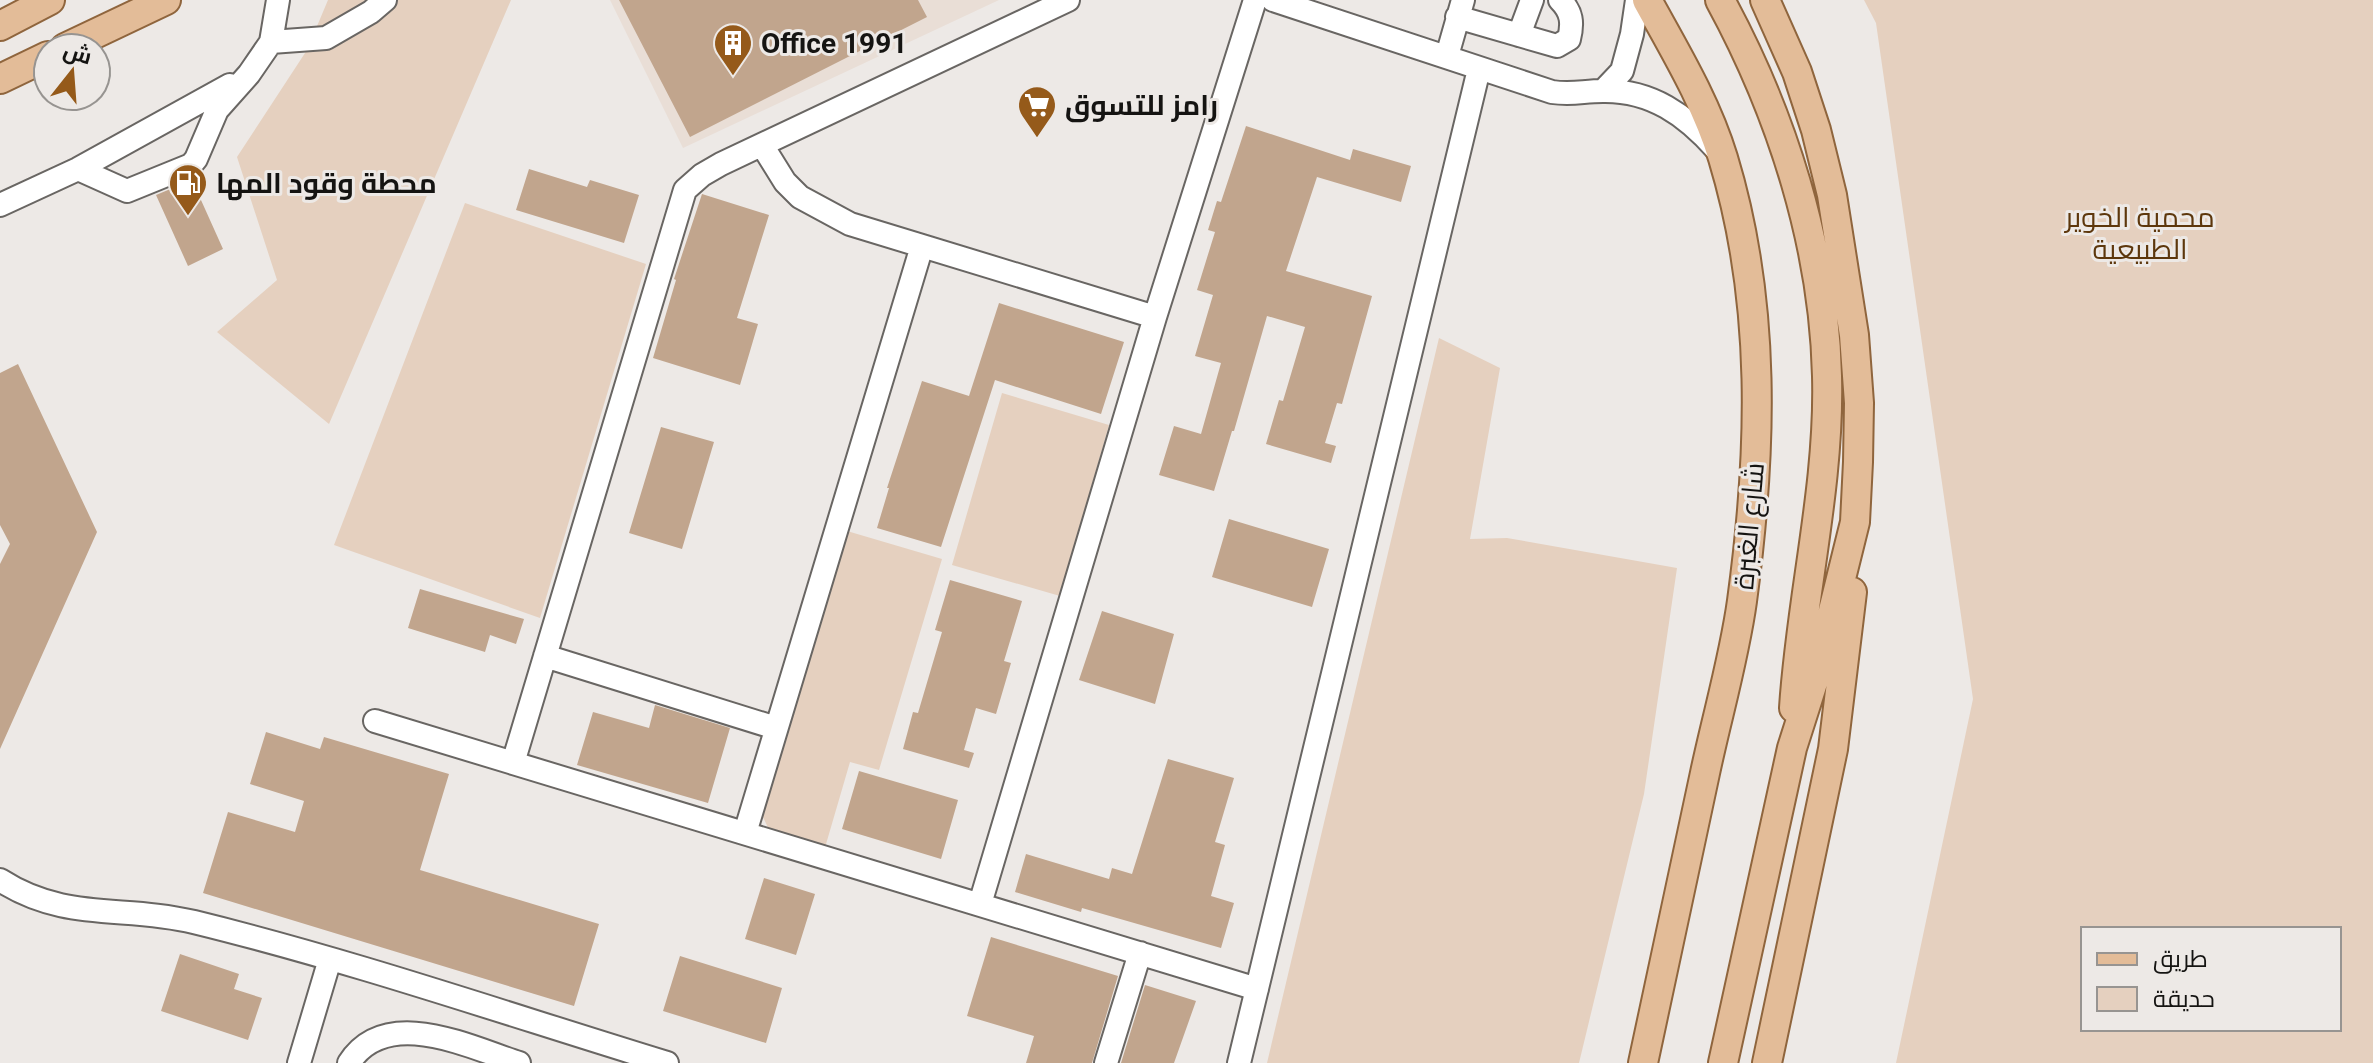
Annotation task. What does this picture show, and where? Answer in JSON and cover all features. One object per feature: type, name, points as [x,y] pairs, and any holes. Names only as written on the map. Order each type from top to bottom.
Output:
[{"type":"main road","points":[[0,26],[50,0]]},
{"type":"main road","points":[[99,32],[166,0]]},
{"type":"main road","name":"شارع الغبرة","points":[[1643,1063],[1741,604],[1759,411],[1756,336],[1737,210],[1723,156],[1703,102],[1647,0]]},
{"type":"main road","points":[[1720,0],[1767,99],[1791,167],[1821,304],[1827,376],[1824,452],[1796,670],[1792,748]]},
{"type":"main road","points":[[1765,0],[1797,72],[1816,130],[1832,195],[1846,267],[1859,403],[1852,599],[1833,749],[1767,1063]]},
{"type":"main road","points":[[0,79],[32,64]]},
{"type":"main road","points":[[1723,1063],[1792,748],[1823,651],[1855,522]]},
{"type":"street","points":[[78,169],[118,189],[133,191],[191,165],[217,110],[249,74],[271,42],[278,0]]},
{"type":"street","points":[[271,42],[326,38],[371,12],[385,0]]},
{"type":"street","points":[[513,763],[685,190],[702,175],[762,145],[1068,0]]},
{"type":"street","points":[[980,904],[1155,317],[1255,0]]},
{"type":"street","points":[[1273,0],[1337,10],[1479,69],[1552,92],[1576,95],[1603,91],[1665,104],[1687,119],[1723,156]]},
{"type":"street","points":[[1519,35],[1532,0]]},
{"type":"street","points":[[1447,56],[1460,8],[1519,35],[1557,46],[1569,39],[1573,25],[1568,8],[1560,0]]},
{"type":"street","points":[[1603,91],[1622,71],[1637,0]]},
{"type":"street","points":[[1239,1063],[1479,69]]},
{"type":"street","points":[[0,205],[78,169],[249,74]]},
{"type":"street","points":[[762,145],[785,182],[800,197],[850,224],[1155,317]]},
{"type":"street","points":[[745,833],[922,246]]},
{"type":"street","points":[[545,656],[776,728]]},
{"type":"street","points":[[375,721],[1257,989]]},
{"type":"street","points":[[0,880],[42,901],[76,910],[191,921],[330,959],[667,1063]]},
{"type":"street","points":[[1106,1063],[1140,953]]},
{"type":"street","points":[[299,1063],[330,959]]},
{"type":"street","points":[[349,1063],[366,1044],[385,1035],[406,1031],[519,1063]]},
{"type":"shaded area","name":"Office 1991","points":[[610,0],[999,0],[683,148]]},
{"type":"green space","points":[[328,0],[511,0],[329,424],[217,332],[277,280],[237,157],[307,50]]},
{"type":"green space","name":"محمية الخوير الطبيعية","points":[[1864,0],[2373,0],[2373,1063],[1896,1063],[1973,699],[1876,23]]},
{"type":"green space","points":[[465,203],[646,264],[540,618],[334,545]]},
{"type":"green space","points":[[1439,338],[1500,368],[1470,539],[1507,538],[1677,568],[1644,794],[1579,1063],[1267,1063]]},
{"type":"green space","points":[[1002,393],[1109,425],[1060,596],[952,565]]},
{"type":"green space","points":[[847,531],[942,559],[879,770],[850,762],[824,851],[772,836],[762,815]]},
{"type":"building","name":"Office 1991","points":[[619,0],[918,0],[927,17],[690,137]]},
{"type":"building","points":[[1246,126],[1350,160],[1353,149],[1411,166],[1401,202],[1317,177],[1286,271],[1372,296],[1342,404],[1337,403],[1325,443],[1336,446],[1331,463],[1266,444],[1279,400],[1283,401],[1305,327],[1267,316],[1214,491],[1159,475],[1174,426],[1201,434],[1221,363],[1195,356],[1213,295],[1197,290],[1215,232],[1208,230],[1217,201],[1221,202]]},
{"type":"building","points":[[529,169],[587,187],[590,180],[639,195],[624,243],[516,210]]},
{"type":"building","name":"محطة وقود المها","points":[[192,180],[223,249],[188,266],[156,195]]},
{"type":"building","points":[[702,194],[769,215],[737,318],[758,324],[740,385],[653,358],[674,279]]},
{"type":"building","points":[[999,303],[1124,342],[1101,414],[995,380],[941,547],[877,528],[922,381],[969,396]]},
{"type":"building","points":[[18,364],[97,532],[0,749],[0,564],[10,544],[0,525],[0,373]]},
{"type":"building","points":[[661,427],[714,442],[682,549],[629,533]]},
{"type":"building","points":[[1229,519],[1329,549],[1312,607],[1212,577]]},
{"type":"building","points":[[950,580],[1022,601],[1004,661],[1011,663],[996,714],[976,708],[964,750],[974,753],[969,768],[903,749],[913,712],[918,713],[942,632],[935,630]]},
{"type":"building","points":[[420,589],[524,619],[516,644],[490,635],[485,652],[408,628]]},
{"type":"building","points":[[1102,611],[1174,634],[1155,704],[1079,680]]},
{"type":"building","points":[[655,705],[730,728],[708,803],[577,765],[593,712],[649,728]]},
{"type":"building","points":[[266,732],[320,749],[324,737],[449,774],[420,870],[599,924],[574,1006],[203,893],[228,812],[295,832],[304,801],[250,784]]},
{"type":"building","points":[[1168,759],[1234,778],[1215,842],[1225,845],[1211,896],[1234,903],[1221,948],[1015,892],[1026,854],[1109,879],[1112,868],[1132,874]]},
{"type":"building","points":[[859,771],[958,800],[941,859],[842,829]]},
{"type":"building","points":[[764,878],[815,894],[796,955],[745,939]]},
{"type":"building","points":[[991,937],[1118,976],[1092,1063],[1026,1063],[1034,1036],[967,1016]]},
{"type":"building","points":[[180,954],[239,974],[234,989],[262,998],[248,1040],[161,1011]]},
{"type":"building","points":[[680,956],[782,988],[766,1043],[663,1011]]},
{"type":"building","points":[[1145,985],[1196,1001],[1174,1063],[1121,1063]]},
{"type":"place","name":"Office 1991","points":[[733,77]]},
{"type":"place","name":"رامز للتسوق","points":[[1037,139]]},
{"type":"place","name":"محطة وقود المها","points":[[188,217]]}]
